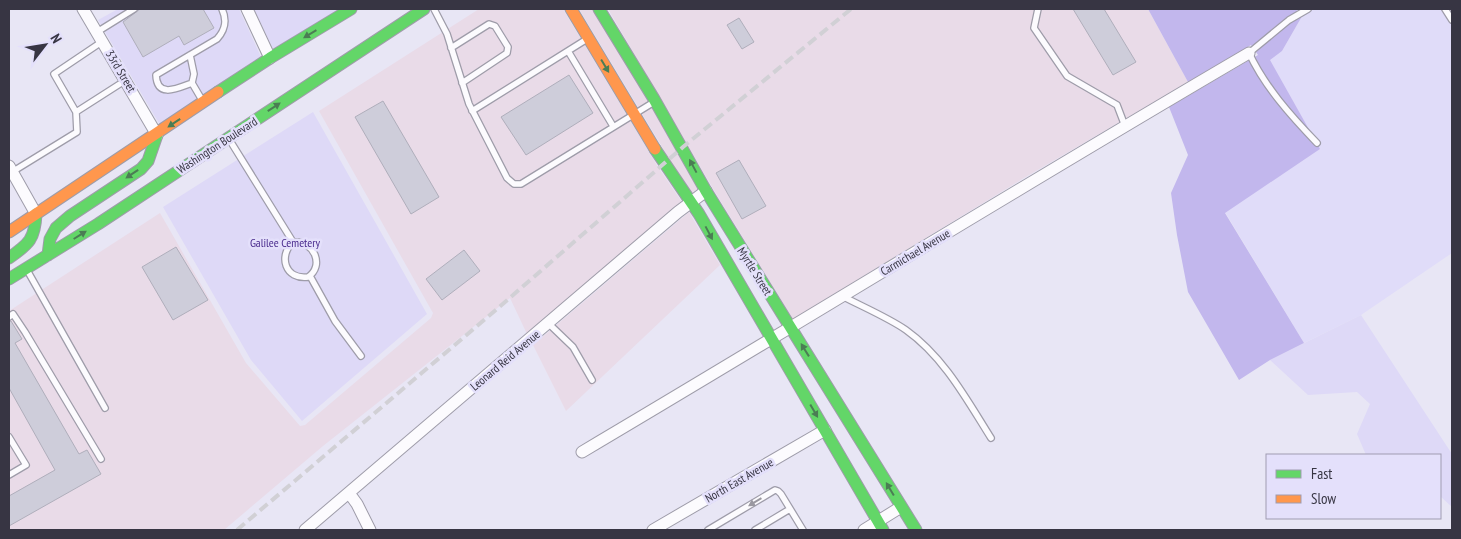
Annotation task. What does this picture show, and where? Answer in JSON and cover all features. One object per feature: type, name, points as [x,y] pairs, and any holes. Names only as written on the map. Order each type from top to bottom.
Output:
[{"type":"street","name":"33rd Street","points":[[83,9],[157,134]]},
{"type":"street","points":[[247,9],[261,43],[270,58]]},
{"type":"street","points":[[9,232],[270,58],[351,9]]},
{"type":"street","name":"Washington Boulevard","points":[[9,279],[98,224],[424,9]]},
{"type":"street","name":"Myrtle Street","points":[[571,9],[664,164],[699,214],[881,526]]},
{"type":"street","name":"Myrtle Street","points":[[599,9],[656,100],[706,191],[916,530]]},
{"type":"street","name":"Carmichael Avenue","points":[[582,452],[1249,53]]},
{"type":"street","points":[[48,255],[50,239],[56,228],[148,161],[157,134]]},
{"type":"street","points":[[9,258],[31,241],[35,232],[36,214],[10,169]]},
{"type":"street","name":"Leonard Reid Avenue","points":[[305,530],[678,212],[706,191]]},
{"type":"street","name":"North East Avenue","points":[[653,530],[825,430]]},
{"type":"street","points":[[349,493],[357,504],[370,530]]},
{"type":"street","points":[[864,530],[881,526],[901,507]]},
{"type":"lane","points":[[10,169],[77,132],[76,112],[54,74],[134,9]]},
{"type":"lane","points":[[192,83],[168,91],[161,88],[156,82],[156,75],[218,39],[224,31],[225,21],[222,9]]},
{"type":"lane","points":[[434,9],[447,34],[472,110],[507,178],[514,184],[521,184],[656,100]]},
{"type":"lane","points":[[1038,9],[1034,28],[1067,76],[1117,105],[1125,126]]},
{"type":"lane","points":[[1308,9],[1289,20],[1249,53],[1258,72],[1292,116],[1317,143]]},
{"type":"lane","points":[[1445,9],[1452,20]]},
{"type":"lane","points":[[451,48],[489,24],[495,26],[508,47],[507,52],[462,83]]},
{"type":"lane","points":[[472,110],[588,38]]},
{"type":"lane","points":[[568,51],[614,126]]},
{"type":"lane","points":[[190,55],[194,74],[192,83],[204,103]]},
{"type":"lane","points":[[76,112],[126,80]]},
{"type":"lane","points":[[228,138],[293,242]]},
{"type":"lane","points":[[293,242],[305,243],[312,249],[316,265],[315,270],[310,276],[303,278],[296,276],[286,268],[285,257],[287,249],[293,242]]},
{"type":"lane","points":[[26,268],[105,408]]},
{"type":"lane","points":[[310,276],[335,321],[361,356]]},
{"type":"lane","points":[[842,296],[906,330],[932,353],[962,391],[991,438]]},
{"type":"lane","points":[[9,317],[13,314],[25,332],[100,459]]},
{"type":"lane","points":[[548,323],[573,347],[592,380]]},
{"type":"lane","points":[[9,437],[26,465],[9,475]]},
{"type":"lane","points":[[708,530],[774,490],[778,490],[802,530]]},
{"type":"lane","points":[[755,530],[790,509]]},
{"type":"shaded area","points":[[479,9],[563,9],[658,167],[682,202],[527,334],[510,298],[323,446],[224,530],[9,530],[9,311],[160,213],[246,363],[300,426],[305,425],[431,318],[433,313],[319,111]]},
{"type":"shaded area","points":[[579,9],[592,9],[627,64],[698,190],[693,194],[670,160]]},
{"type":"shaded area","points":[[608,9],[1148,9],[1188,82],[1024,178],[793,319],[715,192]]},
{"type":"shaded area","points":[[1148,9],[1296,9],[1301,18],[1282,51],[1270,60],[1320,149],[1225,213],[1304,343],[1270,360],[1239,380],[1188,292],[1171,193],[1188,155],[1169,107],[1258,55],[1251,45],[1188,82]]},
{"type":"shaded area","points":[[1296,9],[1452,9],[1452,253],[1361,315],[1304,343],[1225,212],[1320,149],[1269,59],[1282,51],[1301,18]]},
{"type":"shaded area","points":[[689,212],[720,265],[566,411],[533,345]]},
{"type":"green space","points":[[118,9],[239,9],[261,57],[160,125],[98,20]]},
{"type":"green space","points":[[254,9],[340,9],[273,49]]},
{"type":"green space","name":"Galilee Cemetery","points":[[313,112],[427,314],[302,421],[251,360],[163,207]]},
{"type":"green space","points":[[1361,315],[1452,454],[1452,507],[1441,497],[1441,454],[1366,454],[1357,434],[1370,404],[1357,392],[1308,395],[1270,360]]},
{"type":"building","points":[[140,9],[203,9],[214,28],[184,45],[179,36],[143,57],[123,22]]},
{"type":"building","points":[[1073,9],[1104,9],[1136,62],[1113,75]]},
{"type":"building","points":[[739,18],[754,42],[742,49],[727,25]]},
{"type":"building","points":[[569,75],[593,113],[526,155],[501,117]]},
{"type":"building","points":[[383,101],[439,197],[411,214],[355,117]]},
{"type":"building","points":[[739,160],[766,206],[742,219],[716,173]]},
{"type":"building","points":[[176,247],[208,300],[173,320],[142,267]]},
{"type":"building","points":[[464,250],[480,271],[442,300],[426,279]]},
{"type":"building","points":[[11,321],[22,339],[15,343],[79,454],[87,450],[101,474],[9,526],[9,496],[55,470],[9,388],[9,322]]},
{"type":"railway","points":[[237,530],[497,309],[683,147],[851,9]]},
{"type":"traffic: fast","points":[[218,92],[351,9]]},
{"type":"traffic: fast","points":[[9,279],[98,224],[424,9]]},
{"type":"traffic: fast","points":[[599,9],[654,99],[706,191],[916,530]]},
{"type":"traffic: fast","points":[[48,255],[50,239],[56,228],[70,216],[141,169],[148,161],[157,135]]},
{"type":"traffic: fast","points":[[655,149],[699,214],[883,530]]},
{"type":"traffic: fast","points":[[9,258],[22,249],[30,240],[36,214]]},
{"type":"traffic: slow","points":[[571,9],[655,149]]},
{"type":"traffic: slow","points":[[9,232],[218,92]]}]
